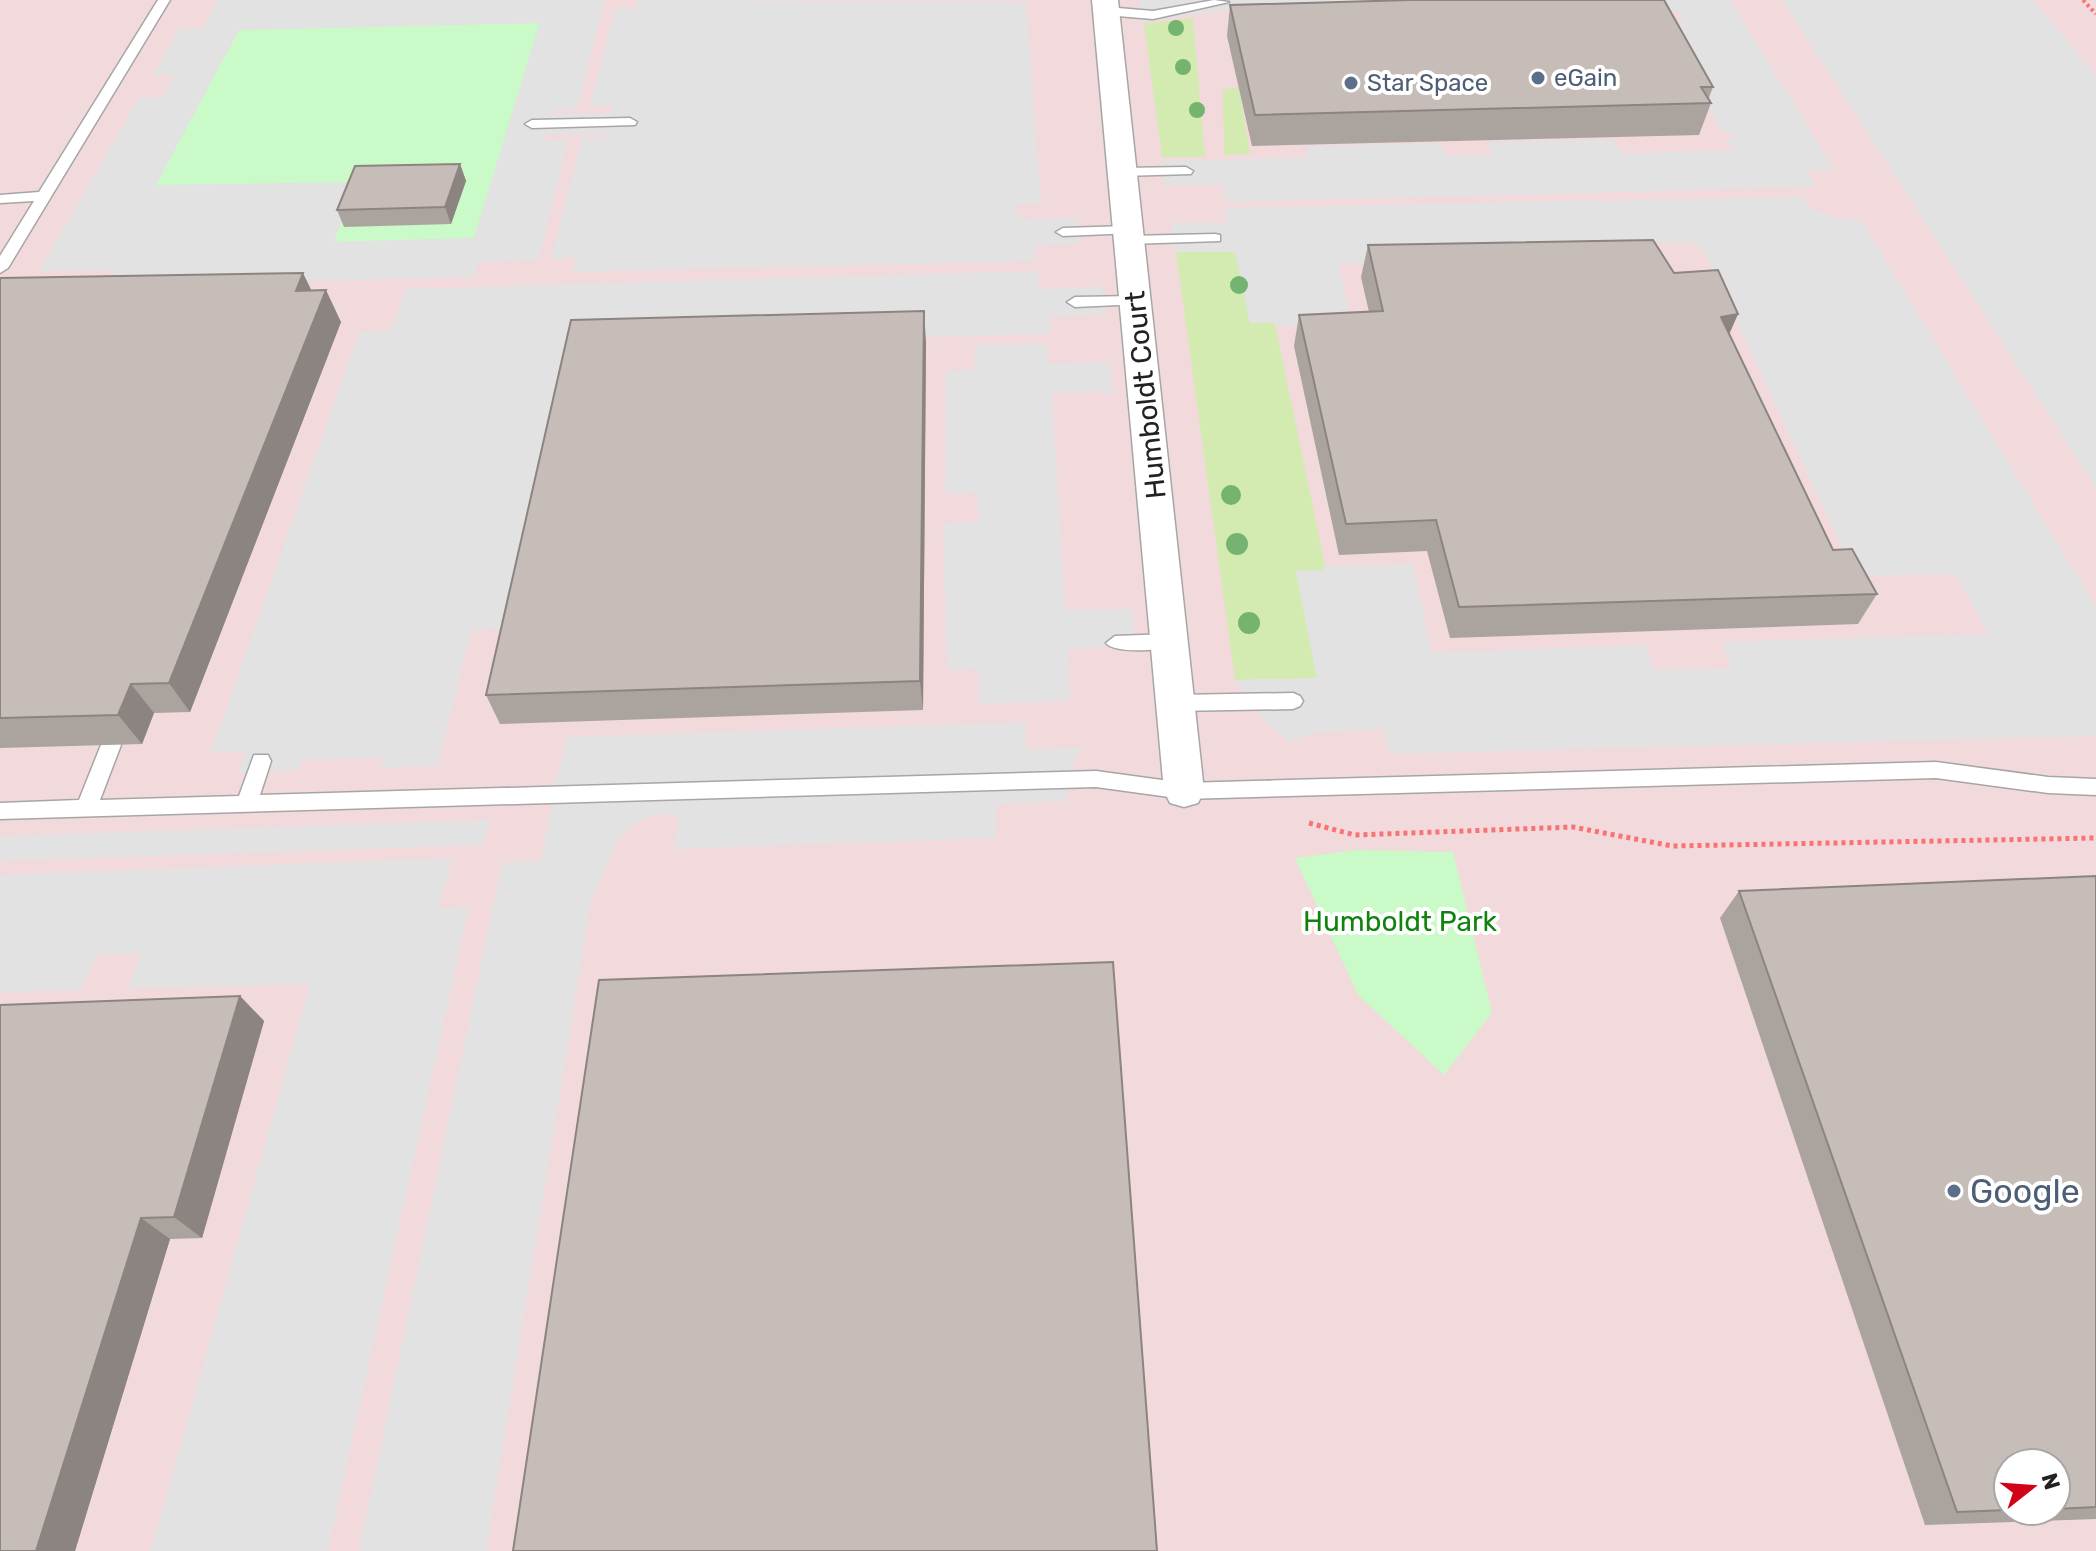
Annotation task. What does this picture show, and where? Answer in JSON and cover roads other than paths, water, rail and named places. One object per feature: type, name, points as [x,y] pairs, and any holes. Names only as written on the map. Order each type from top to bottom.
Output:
[{"type":"street","name":"Humboldt Court","points":[[1105,5],[1184,791]]},
{"type":"lane","points":[[0,268],[164,0]]},
{"type":"lane","points":[[1105,5],[1153,15],[1223,2]]},
{"type":"lane","points":[[532,124],[630,122]]},
{"type":"lane","points":[[1122,172],[1186,171]]},
{"type":"lane","points":[[0,199],[44,196]]},
{"type":"lane","points":[[1063,232],[1215,238]]},
{"type":"lane","points":[[1075,302],[1135,301]]},
{"type":"lane","points":[[1115,643],[1169,641]]},
{"type":"lane","points":[[1176,703],[1293,701]]},
{"type":"lane","points":[[86,809],[111,745]]},
{"type":"lane","points":[[247,803],[261,761]]},
{"type":"lane","points":[[0,811],[1096,779],[1184,791],[1936,770],[2048,785],[2096,787]]},
{"type":"place","name":"eGain","points":[[1538,78]]},
{"type":"place","name":"Star Space","points":[[1351,83]]},
{"type":"place","name":"Google","points":[[1954,1191]]},
{"type":"park label","name":"Humboldt Park","points":[[1400,921]]}]
